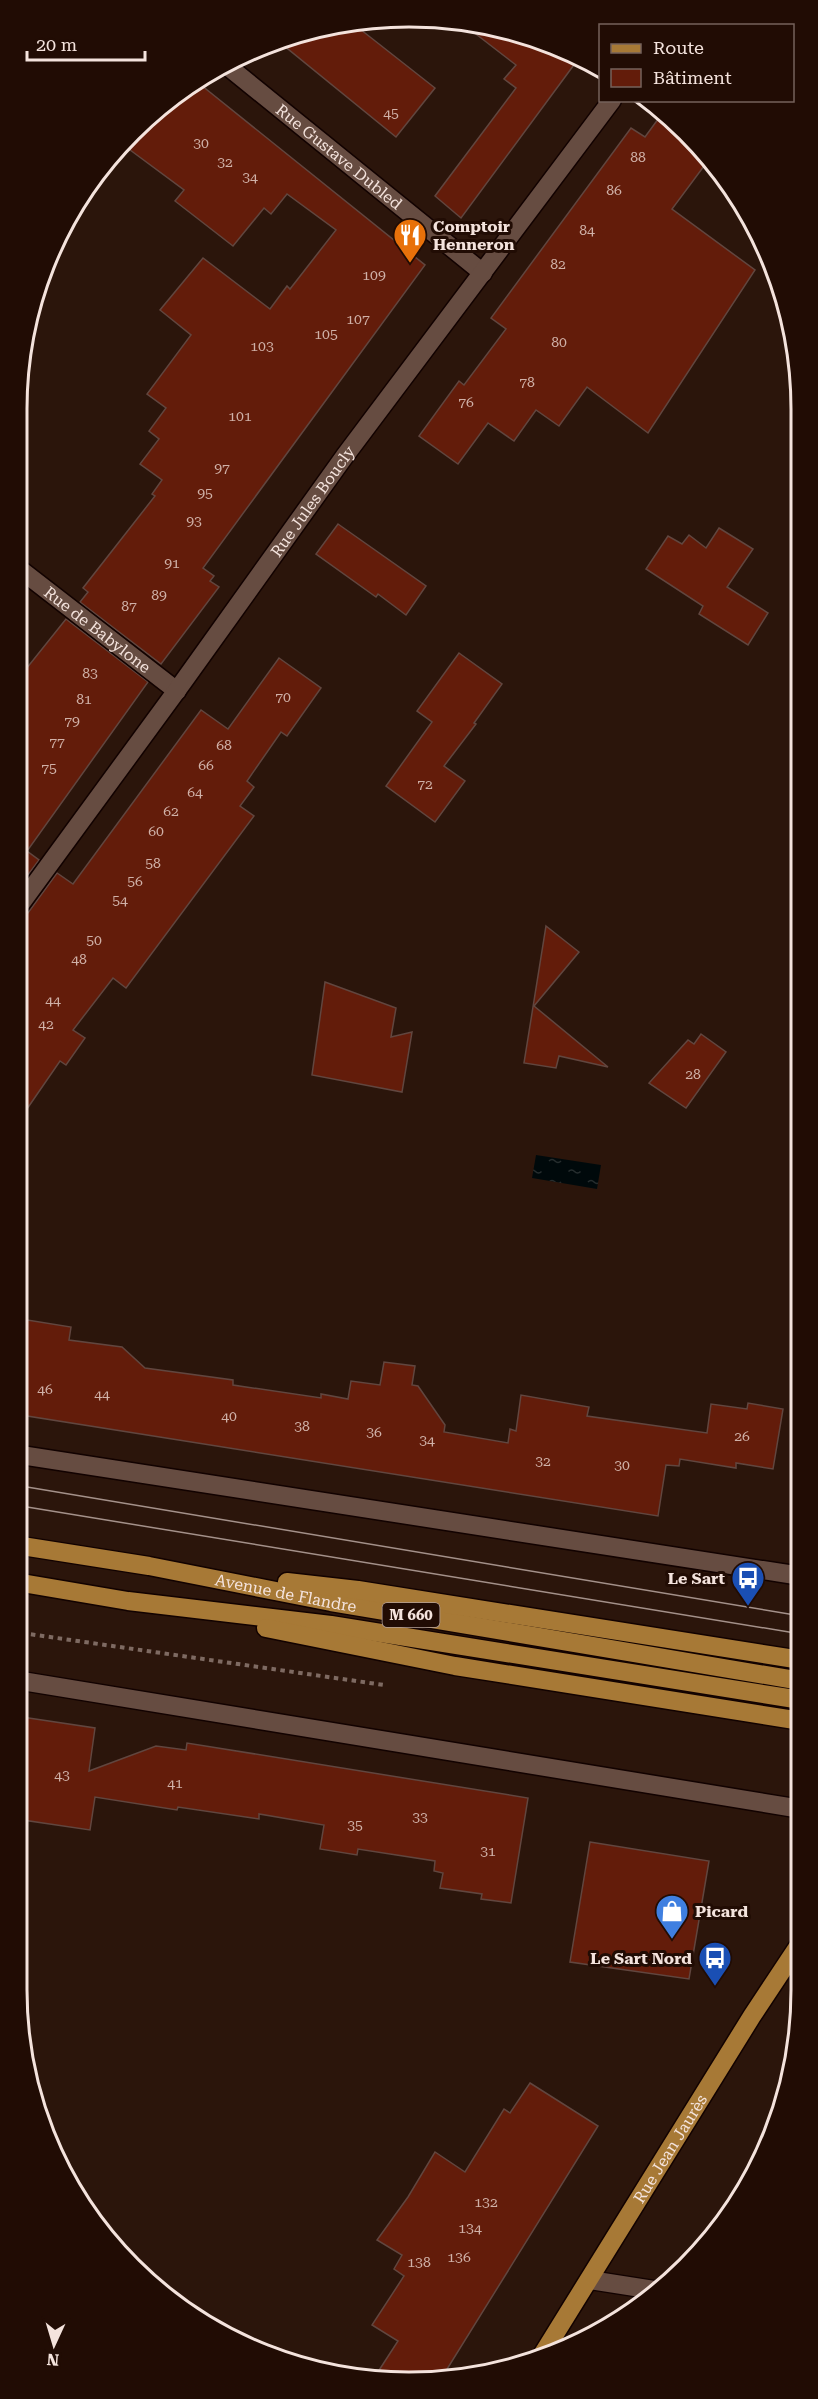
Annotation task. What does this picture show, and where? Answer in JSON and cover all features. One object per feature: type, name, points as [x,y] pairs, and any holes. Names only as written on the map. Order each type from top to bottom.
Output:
[{"type":"main road","name":"Avenue de Flandre","points":[[27,1547],[149,1566],[343,1604],[791,1679]]},
{"type":"main road","name":"M 660","points":[[149,1566],[358,1590],[791,1658]]},
{"type":"main road","name":"Avenue de Flandre","points":[[27,1584],[128,1601],[331,1625],[791,1698]]},
{"type":"main road","name":"M 660","points":[[128,1601],[455,1666],[791,1719]]},
{"type":"main road","name":"Rue Jean Jaurès","points":[[548,2346],[752,2016],[791,1957]]},
{"type":"street","name":"Rue Gustave Dubled","points":[[233,70],[483,273]]},
{"type":"street","name":"Rue Jules Boucly","points":[[27,895],[177,691],[344,457],[611,102]]},
{"type":"street","name":"Rue de Babylone","points":[[27,575],[177,691]]},
{"type":"street","points":[[27,1456],[791,1574]]},
{"type":"street","points":[[27,1682],[791,1807]]},
{"type":"street","points":[[590,2280],[647,2289]]},
{"type":"water","points":[[536,1155],[601,1165],[597,1189],[532,1178]]},
{"type":"building","points":[[361,30],[435,88],[396,137],[286,47],[334,34]]},
{"type":"building","points":[[474,32],[532,47],[574,64],[461,218],[435,196],[516,88],[504,79],[516,65]]},
{"type":"building","points":[[203,87],[425,265],[203,568],[214,576],[210,581],[219,587],[161,664],[80,602],[88,592],[83,588],[155,496],[152,494],[162,480],[140,464],[159,439],[149,431],[166,408],[147,394],[191,335],[160,310],[203,258],[270,309],[287,286],[290,289],[336,230],[287,194],[271,214],[264,208],[233,246],[175,201],[184,190],[129,149],[176,106]]},
{"type":"building","points":[[658,119],[704,166],[672,209],[755,270],[648,433],[587,387],[559,426],[536,410],[514,441],[488,423],[458,464],[419,436],[459,381],[464,385],[506,329],[491,318],[631,128],[645,137]]},
{"type":"building","points":[[338,524],[426,586],[406,615],[378,594],[376,597],[316,554]]},
{"type":"building","points":[[719,528],[753,549],[727,587],[768,613],[748,645],[699,614],[703,606],[646,569],[668,536],[682,544],[689,535],[706,548]]},
{"type":"building","points":[[66,619],[148,682],[27,851],[27,668]]},
{"type":"building","points":[[459,653],[502,684],[474,723],[476,724],[444,766],[465,781],[435,822],[386,786],[432,722],[417,711]]},
{"type":"building","points":[[279,658],[321,688],[287,736],[281,732],[247,781],[254,787],[240,806],[254,816],[126,988],[113,978],[73,1030],[85,1038],[66,1065],[60,1061],[27,1109],[27,913],[57,873],[73,884],[201,710],[228,729]]},
{"type":"building","points":[[27,851],[39,860],[27,876]]},
{"type":"building","points":[[546,926],[579,952],[534,1006],[608,1067],[559,1056],[556,1068],[524,1063]]},
{"type":"building","points":[[325,982],[396,1008],[391,1037],[412,1032],[402,1092],[312,1075]]},
{"type":"building","points":[[701,1034],[726,1052],[686,1108],[649,1083],[688,1040],[694,1044]]},
{"type":"building","points":[[27,1320],[71,1327],[69,1340],[122,1347],[145,1368],[233,1380],[233,1385],[321,1398],[321,1394],[348,1399],[351,1381],[380,1385],[384,1362],[415,1366],[412,1385],[418,1386],[445,1425],[444,1432],[508,1443],[510,1429],[516,1431],[521,1395],[589,1407],[587,1416],[707,1433],[711,1404],[747,1409],[748,1403],[783,1409],[773,1469],[736,1463],[736,1468],[680,1459],[679,1466],[666,1465],[658,1516],[27,1416]]},
{"type":"building","points":[[27,1718],[95,1728],[89,1771],[156,1746],[186,1750],[187,1743],[528,1798],[511,1903],[481,1899],[482,1894],[440,1888],[443,1873],[434,1871],[435,1861],[358,1849],[357,1855],[320,1849],[324,1825],[259,1814],[259,1819],[178,1807],[177,1810],[95,1797],[90,1830],[27,1821]]},
{"type":"building","points":[[590,1842],[709,1861],[689,1979],[570,1962]]},
{"type":"building","points":[[530,2083],[598,2126],[446,2370],[379,2371],[398,2341],[372,2325],[404,2276],[394,2269],[402,2255],[377,2240],[408,2197],[435,2152],[465,2172],[504,2109],[510,2113]]},
{"type":"tram line","points":[[27,1487],[791,1614]]},
{"type":"tram line","points":[[27,1507],[791,1632]]},
{"type":"place","name":"Comptoir Henneron","points":[[410,264]]},
{"type":"place","name":"Le Sart","points":[[748,1607]]},
{"type":"place","name":"Picard","points":[[672,1940]]},
{"type":"place","name":"Le Sart Nord","points":[[715,1987]]}]
